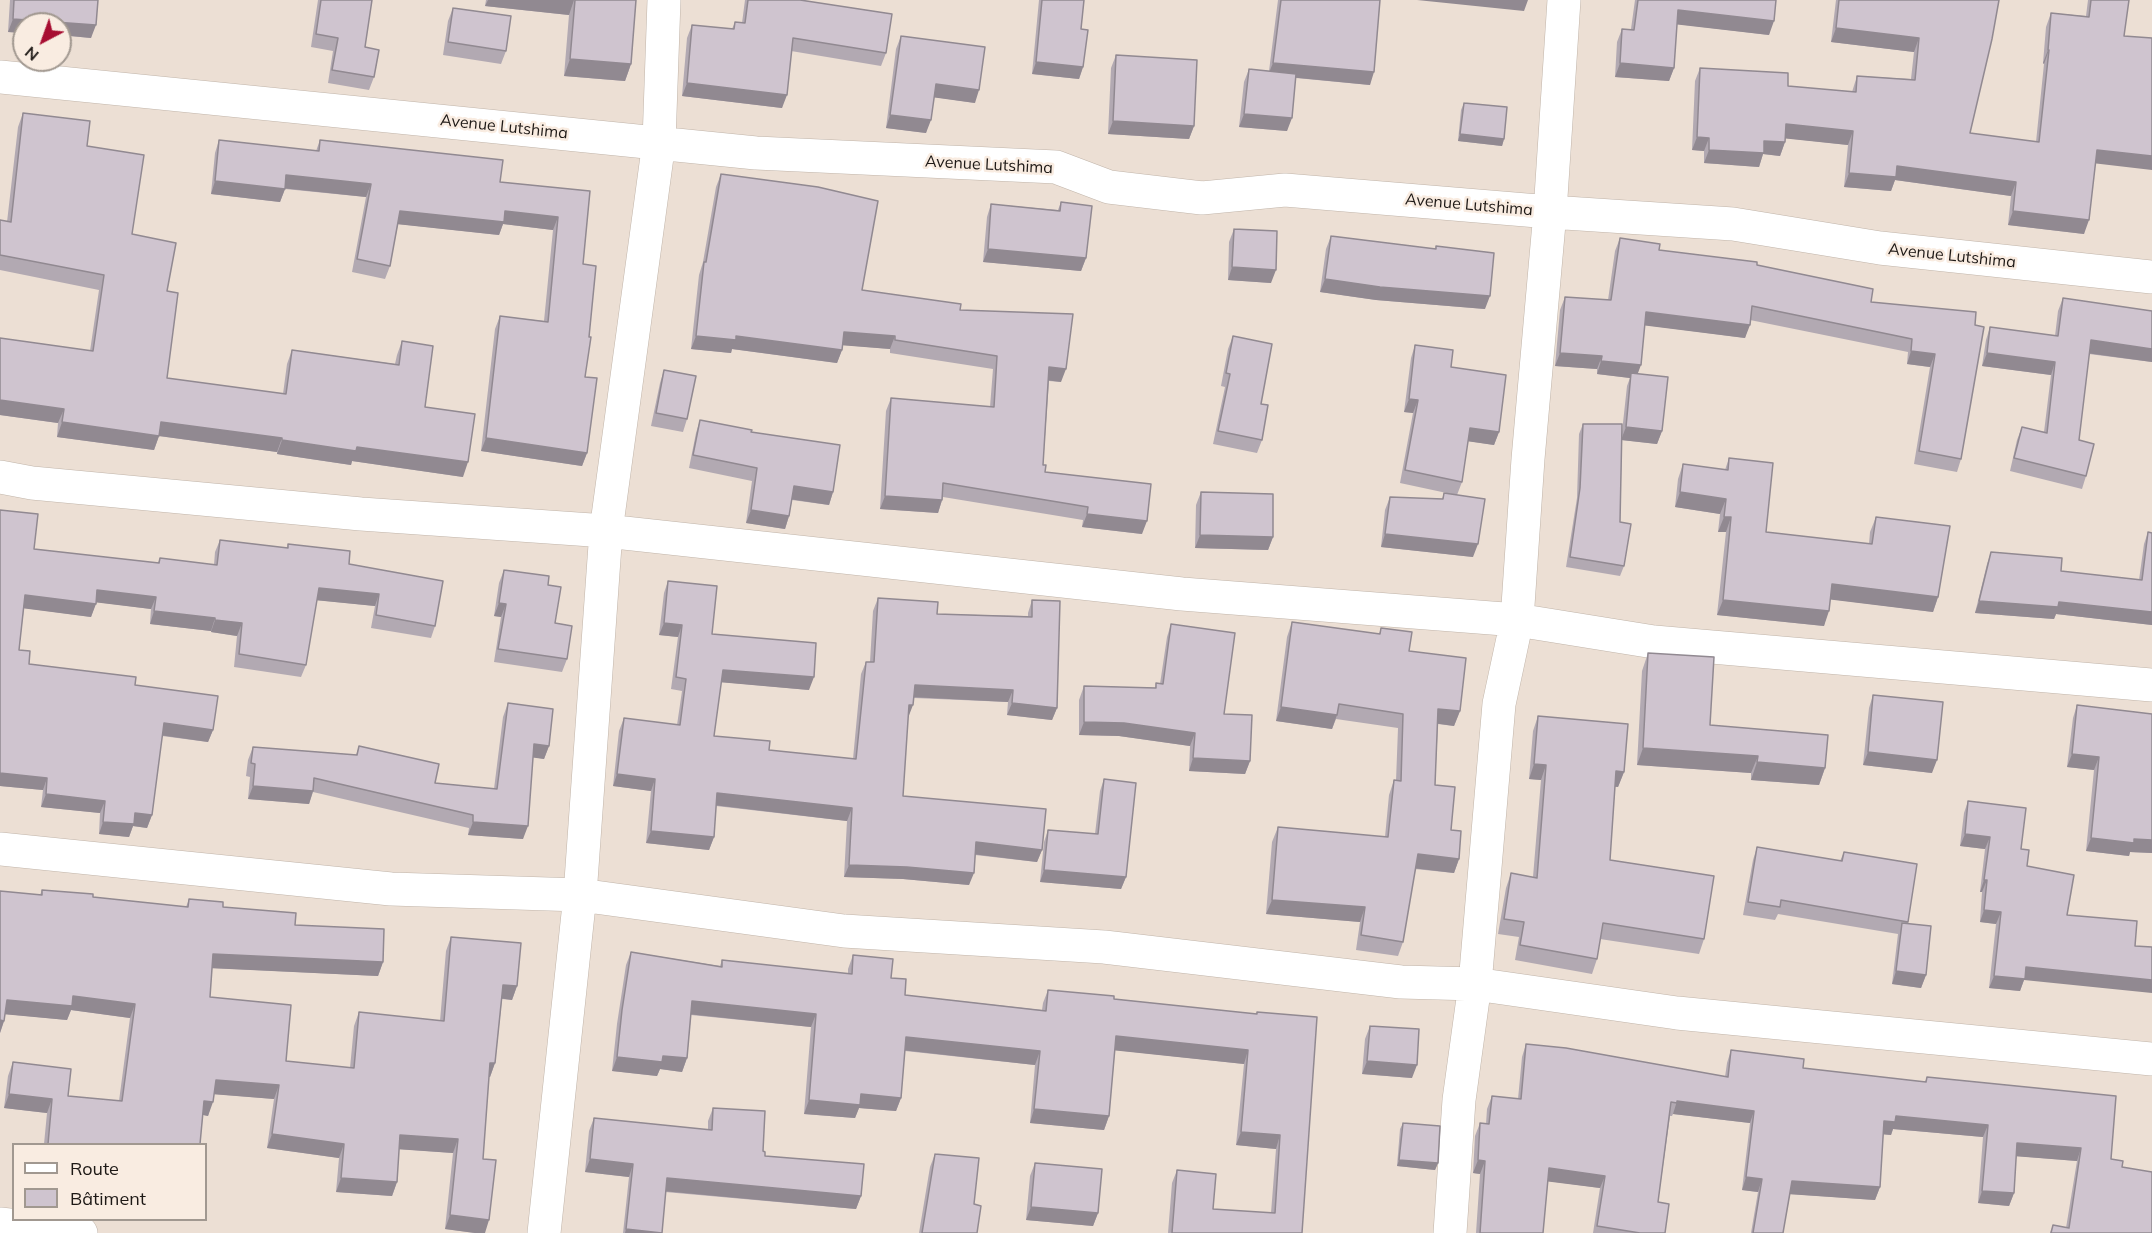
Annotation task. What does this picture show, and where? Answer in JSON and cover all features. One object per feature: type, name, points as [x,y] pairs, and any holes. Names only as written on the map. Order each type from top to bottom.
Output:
[{"type":"street","points":[[544,1233],[580,895],[606,531],[659,142],[664,0]]},
{"type":"street","points":[[1450,1233],[1459,1100],[1475,984],[1499,704],[1517,620],[1528,459],[1550,212],[1564,0]]},
{"type":"street","name":"Avenue Lutshima","points":[[0,77],[756,153],[1056,167],[1109,187],[1202,198],[1285,190],[1550,212],[1733,224],[1880,248],[2152,277]]},
{"type":"street","points":[[0,477],[44,484],[350,513],[606,531],[1182,594],[1517,620],[1654,642],[2152,685]]},
{"type":"street","points":[[0,849],[391,889],[580,895],[844,931],[1104,947],[1401,982],[1475,984],[1677,1013],[2152,1059]]},
{"type":"street","points":[[0,1224],[81,1233]]},
{"type":"building","points":[[14,0],[98,0],[96,25],[72,23],[72,12],[13,12]]},
{"type":"building","points":[[321,0],[372,0],[365,47],[379,50],[374,77],[332,70],[338,38],[316,34]]},
{"type":"building","points":[[575,0],[636,0],[631,64],[570,59]]},
{"type":"building","points":[[748,0],[800,0],[892,14],[886,53],[793,38],[787,95],[687,83],[692,25],[734,29],[735,22],[745,23]]},
{"type":"building","points":[[1042,0],[1084,0],[1081,29],[1088,30],[1083,67],[1036,62]]},
{"type":"building","points":[[1281,0],[1380,0],[1374,72],[1273,63]]},
{"type":"building","points":[[1638,0],[1776,0],[1774,21],[1678,10],[1674,68],[1620,63],[1622,29],[1634,30]]},
{"type":"building","points":[[1839,0],[1999,0],[1970,133],[2039,142],[2051,13],[2089,17],[2091,0],[2129,0],[2124,36],[2152,38],[2152,156],[2097,150],[2089,220],[2013,211],[2016,182],[1897,166],[1896,177],[1849,173],[1853,131],[1786,124],[1785,142],[1764,141],[1764,153],[1709,150],[1709,138],[1697,137],[1700,68],[1788,73],[1788,86],[1856,92],[1857,76],[1915,80],[1919,38],[1836,28]]},
{"type":"building","points":[[453,8],[511,16],[506,51],[448,42]]},
{"type":"building","points":[[901,36],[985,47],[979,90],[936,84],[931,120],[890,115]]},
{"type":"building","points":[[1116,55],[1197,60],[1194,126],[1113,121]]},
{"type":"building","points":[[1249,69],[1296,74],[1292,118],[1244,114]]},
{"type":"building","points":[[1464,103],[1507,107],[1504,139],[1460,134]]},
{"type":"building","points":[[23,113],[90,121],[87,146],[144,155],[132,234],[176,243],[167,291],[178,293],[167,378],[286,394],[292,350],[399,365],[402,341],[433,346],[425,407],[475,414],[468,462],[357,447],[356,451],[282,440],[282,438],[161,422],[159,436],[62,422],[64,409],[0,400],[0,338],[93,351],[104,275],[0,255],[0,220],[11,222]]},
{"type":"building","points":[[219,140],[319,151],[320,140],[503,160],[500,182],[590,191],[583,264],[596,266],[589,337],[591,337],[585,377],[597,378],[587,453],[486,438],[500,316],[548,322],[558,217],[505,211],[504,222],[400,211],[390,266],[357,259],[371,184],[286,175],[285,189],[215,181]]},
{"type":"building","points":[[721,174],[818,187],[878,201],[862,290],[961,304],[960,310],[1073,314],[1066,369],[1049,367],[1043,465],[1046,465],[1045,472],[1151,484],[1147,521],[1087,514],[1088,507],[943,483],[942,500],[885,496],[891,398],[994,407],[997,356],[895,340],[895,336],[844,332],[842,350],[736,336],[736,340],[696,336],[704,262],[706,262]]},
{"type":"building","points":[[1061,202],[1092,206],[1086,258],[988,249],[991,204],[1060,211]]},
{"type":"building","points":[[1234,229],[1277,231],[1276,270],[1232,267]]},
{"type":"building","points":[[1331,236],[1436,249],[1436,246],[1494,253],[1490,296],[1380,287],[1325,279]]},
{"type":"building","points":[[1620,238],[1660,244],[1659,250],[1757,262],[1757,265],[1873,289],[1871,302],[1976,312],[1975,325],[1984,327],[1961,459],[1919,451],[1935,354],[1911,351],[1912,339],[1752,306],[1750,325],[1646,312],[1641,365],[1601,361],[1602,356],[1560,353],[1565,297],[1611,300]]},
{"type":"building","points":[[2063,298],[2152,311],[2152,349],[2091,340],[2079,440],[2094,444],[2086,476],[2014,458],[2022,427],[2047,433],[2055,362],[1987,353],[1990,327],[2058,336]]},
{"type":"building","points":[[1233,336],[1272,344],[1261,404],[1268,405],[1262,440],[1218,431],[1230,374],[1226,373]]},
{"type":"building","points":[[1415,345],[1453,350],[1451,367],[1506,375],[1499,432],[1470,428],[1462,482],[1405,470],[1418,400],[1409,399]]},
{"type":"building","points":[[664,370],[696,376],[687,419],[656,413]]},
{"type":"building","points":[[1631,373],[1668,377],[1662,431],[1626,427]]},
{"type":"building","points":[[700,420],[752,430],[751,432],[840,445],[833,492],[794,486],[789,516],[751,510],[757,468],[693,455]]},
{"type":"building","points":[[1583,424],[1622,424],[1620,522],[1631,524],[1624,566],[1570,557],[1580,488]]},
{"type":"building","points":[[1729,458],[1773,463],[1766,532],[1872,544],[1876,517],[1950,526],[1938,597],[1832,584],[1829,611],[1723,600],[1731,517],[1724,517],[1726,499],[1680,492],[1683,464],[1728,470]]},
{"type":"building","points":[[1201,492],[1273,494],[1273,537],[1200,535]]},
{"type":"building","points":[[1444,493],[1485,499],[1478,544],[1385,534],[1390,497],[1443,499]]},
{"type":"building","points":[[0,510],[38,514],[34,549],[159,563],[160,558],[217,565],[220,540],[288,548],[288,544],[350,551],[349,564],[443,581],[435,626],[376,615],[379,594],[319,588],[306,665],[239,654],[242,623],[154,611],[156,597],[97,590],[96,604],[25,595],[19,650],[30,651],[29,664],[136,677],[135,685],[218,696],[213,730],[164,723],[152,815],[135,813],[134,824],[103,822],[105,801],[46,794],[47,778],[0,773]]},
{"type":"building","points":[[2148,532],[2152,533],[2152,612],[2059,602],[2058,607],[1979,601],[1991,552],[2062,558],[2061,571],[2142,580]]},
{"type":"building","points":[[504,570],[549,576],[548,585],[561,587],[555,623],[572,626],[567,659],[498,649],[506,604],[499,603]]},
{"type":"building","points":[[668,581],[717,586],[712,634],[816,643],[814,677],[723,670],[714,736],[770,741],[769,750],[856,759],[866,662],[874,662],[878,598],[938,602],[937,614],[1032,617],[1032,600],[1060,601],[1057,708],[1012,703],[1013,690],[915,685],[913,705],[909,705],[903,796],[1046,809],[1042,850],[976,842],[974,873],[849,865],[852,808],[717,793],[714,837],[651,831],[655,779],[617,774],[624,718],[680,725],[686,679],[676,677],[682,625],[664,623]]},
{"type":"building","points":[[1292,622],[1380,634],[1381,628],[1412,632],[1409,651],[1466,658],[1460,711],[1438,709],[1435,785],[1455,787],[1451,830],[1461,831],[1459,859],[1418,854],[1403,942],[1361,935],[1365,907],[1272,900],[1278,827],[1388,837],[1394,780],[1401,781],[1403,714],[1339,704],[1337,715],[1281,707]]},
{"type":"building","points":[[1171,624],[1235,633],[1224,714],[1252,715],[1250,761],[1193,758],[1195,733],[1124,723],[1084,722],[1084,686],[1156,688],[1156,683],[1163,684]]},
{"type":"building","points":[[1648,653],[1714,657],[1710,725],[1828,735],[1825,768],[1757,762],[1758,756],[1643,748]]},
{"type":"building","points":[[1873,695],[1943,702],[1937,760],[1868,752]]},
{"type":"building","points":[[508,703],[553,709],[549,746],[534,744],[528,826],[473,822],[473,815],[314,778],[313,791],[253,786],[255,764],[251,763],[253,747],[357,755],[359,746],[439,764],[435,783],[497,789]]},
{"type":"building","points":[[2077,705],[2152,714],[2152,840],[2134,839],[2134,843],[2091,838],[2099,757],[2072,754]]},
{"type":"building","points":[[1538,716],[1628,724],[1624,772],[1616,771],[1610,860],[1714,876],[1704,939],[1603,923],[1597,959],[1520,945],[1524,922],[1504,919],[1511,873],[1537,878],[1546,765],[1534,764]]},
{"type":"building","points":[[1104,779],[1136,783],[1126,877],[1044,870],[1048,830],[1098,834]]},
{"type":"building","points":[[1968,801],[2026,808],[2021,849],[2029,850],[2027,866],[2074,875],[2067,915],[2137,921],[2135,946],[2152,947],[2152,980],[2026,967],[2025,979],[1994,976],[2001,912],[1984,910],[1987,880],[1984,880],[1990,837],[1965,834]]},
{"type":"building","points":[[1757,847],[1842,861],[1844,852],[1917,864],[1908,922],[1781,900],[1780,907],[1748,902]]},
{"type":"building","points":[[42,890],[93,894],[93,897],[188,907],[189,899],[223,902],[223,907],[296,913],[295,925],[384,929],[383,962],[213,954],[210,997],[291,1005],[286,1061],[354,1068],[359,1012],[444,1021],[451,937],[521,943],[517,986],[503,985],[495,1063],[490,1063],[483,1159],[496,1160],[489,1220],[450,1215],[458,1139],[400,1135],[397,1182],[341,1178],[344,1144],[272,1134],[279,1085],[216,1080],[213,1102],[204,1101],[200,1143],[48,1143],[52,1099],[9,1094],[13,1062],[71,1069],[68,1096],[122,1101],[135,1004],[73,996],[72,1006],[7,1000],[4,1021],[0,1020],[0,891],[42,895]]},
{"type":"building","points":[[1902,923],[1931,926],[1926,975],[1896,971]]},
{"type":"building","points":[[631,952],[722,967],[722,960],[852,974],[853,955],[893,959],[891,978],[906,979],[905,995],[1046,1011],[1048,990],[1257,1014],[1257,1012],[1317,1017],[1302,1233],[1172,1233],[1177,1170],[1216,1174],[1213,1209],[1275,1213],[1280,1135],[1241,1132],[1248,1050],[1116,1036],[1109,1116],[1034,1109],[1040,1051],[906,1037],[901,1098],[861,1094],[860,1105],[809,1100],[816,1014],[692,1001],[687,1058],[663,1056],[662,1062],[617,1057]]},
{"type":"building","points":[[1370,1026],[1419,1029],[1417,1065],[1367,1061]]},
{"type":"building","points":[[1526,1044],[1566,1048],[1728,1077],[1731,1050],[1804,1059],[1803,1068],[1926,1082],[1927,1077],[2116,1096],[2111,1159],[2123,1161],[2122,1167],[2152,1172],[2152,1233],[2051,1233],[2053,1225],[2069,1228],[2081,1148],[2017,1143],[2014,1193],[1982,1191],[1988,1125],[1896,1116],[1895,1122],[1884,1121],[1880,1187],[1792,1181],[1783,1233],[1753,1233],[1762,1179],[1746,1177],[1754,1111],[1677,1101],[1677,1103],[1671,1102],[1658,1202],[1669,1204],[1665,1233],[1640,1233],[1597,1226],[1605,1176],[1549,1168],[1543,1233],[1480,1233],[1485,1161],[1478,1160],[1480,1123],[1489,1124],[1492,1096],[1521,1099]]},
{"type":"building","points":[[713,1108],[765,1111],[763,1151],[765,1156],[864,1164],[861,1196],[667,1178],[662,1233],[626,1229],[633,1164],[590,1159],[594,1118],[712,1130]]},
{"type":"building","points":[[1403,1123],[1440,1126],[1438,1163],[1399,1160]]},
{"type":"building","points":[[935,1154],[979,1158],[974,1204],[981,1206],[977,1233],[922,1233]]},
{"type":"building","points":[[1035,1163],[1102,1169],[1098,1213],[1031,1207]]}]
